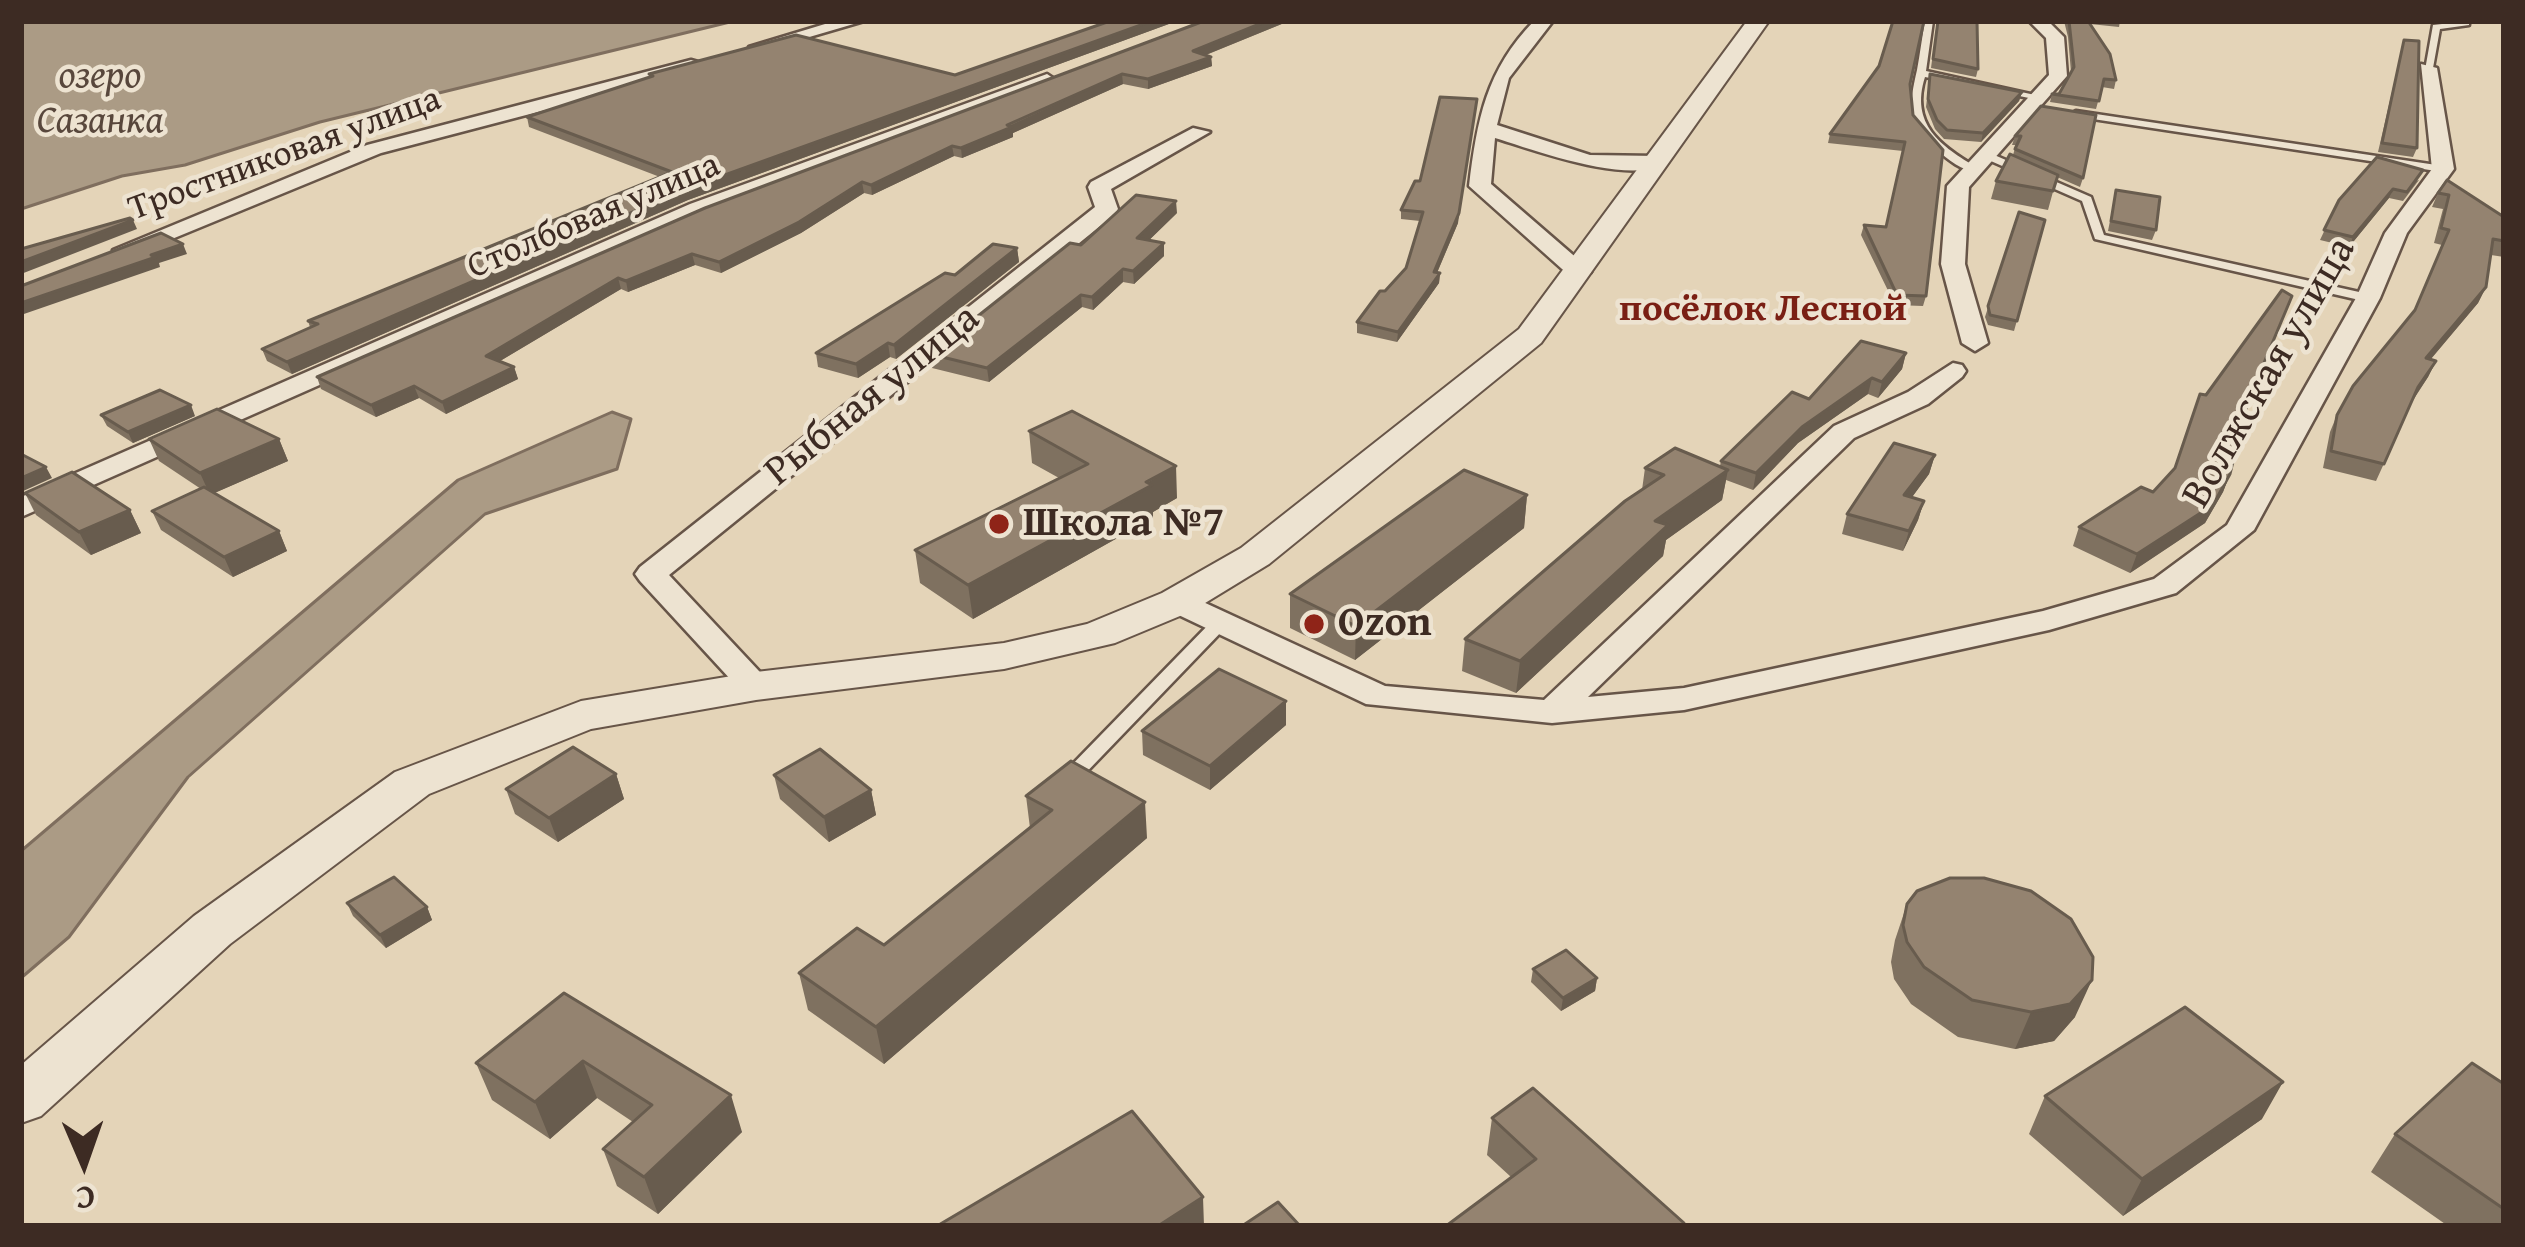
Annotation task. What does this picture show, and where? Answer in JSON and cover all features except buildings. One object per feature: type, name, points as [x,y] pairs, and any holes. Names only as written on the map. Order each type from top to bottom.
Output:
[{"type":"street","name":"Тростниковая улица","points":[[93,262],[374,149],[855,21]]},
{"type":"street","points":[[1544,21],[1516,48],[1490,94],[1480,186],[1579,272]]},
{"type":"street","points":[[21,1099],[212,930],[412,782],[581,716],[756,686],[1004,656],[1100,634],[1177,602],[1256,556],[1530,336],[1758,21]]},
{"type":"street","points":[[1975,343],[1953,264],[1958,186],[2058,76],[2055,37],[2038,21]]},
{"type":"street","points":[[2428,68],[2443,169]]},
{"type":"street","name":"Столбовая улица","points":[[21,508],[698,209],[1074,70]]},
{"type":"street","points":[[1486,128],[1575,158],[1657,162]]},
{"type":"street","name":"Рыбная улица","points":[[756,686],[651,574],[1107,209],[1100,187],[1200,132]]},
{"type":"street","name":"Волжская улица","points":[[1177,602],[1378,696],[1552,712],[1684,699],[2050,620],[2164,586],[2239,530],[2368,298],[2396,233],[2443,169]]},
{"type":"street","points":[[1552,712],[1844,432],[1918,398],[1953,370]]},
{"type":"lane","points":[[1930,21],[1922,73],[1914,89],[1916,116],[1938,151],[2087,199],[2099,237],[2368,298]]},
{"type":"lane","points":[[2428,68],[2436,27],[2466,22]]},
{"type":"lane","points":[[1922,73],[2035,102],[2443,169]]},
{"type":"lane","points":[[1069,779],[1220,622]]},
{"type":"water","name":"озеро Сазанка","points":[[21,21],[734,21],[320,122],[21,209]]},
{"type":"water","points":[[612,412],[631,419],[617,469],[485,514],[188,777],[69,937],[21,978],[21,851],[458,480]]},
{"type":"place","name":"Школа №7","points":[[999,524]]},
{"type":"place","name":"Ozon","points":[[1314,624]]},
{"type":"district","name":"посёлок Лесной","points":[[1763,310]]}]
